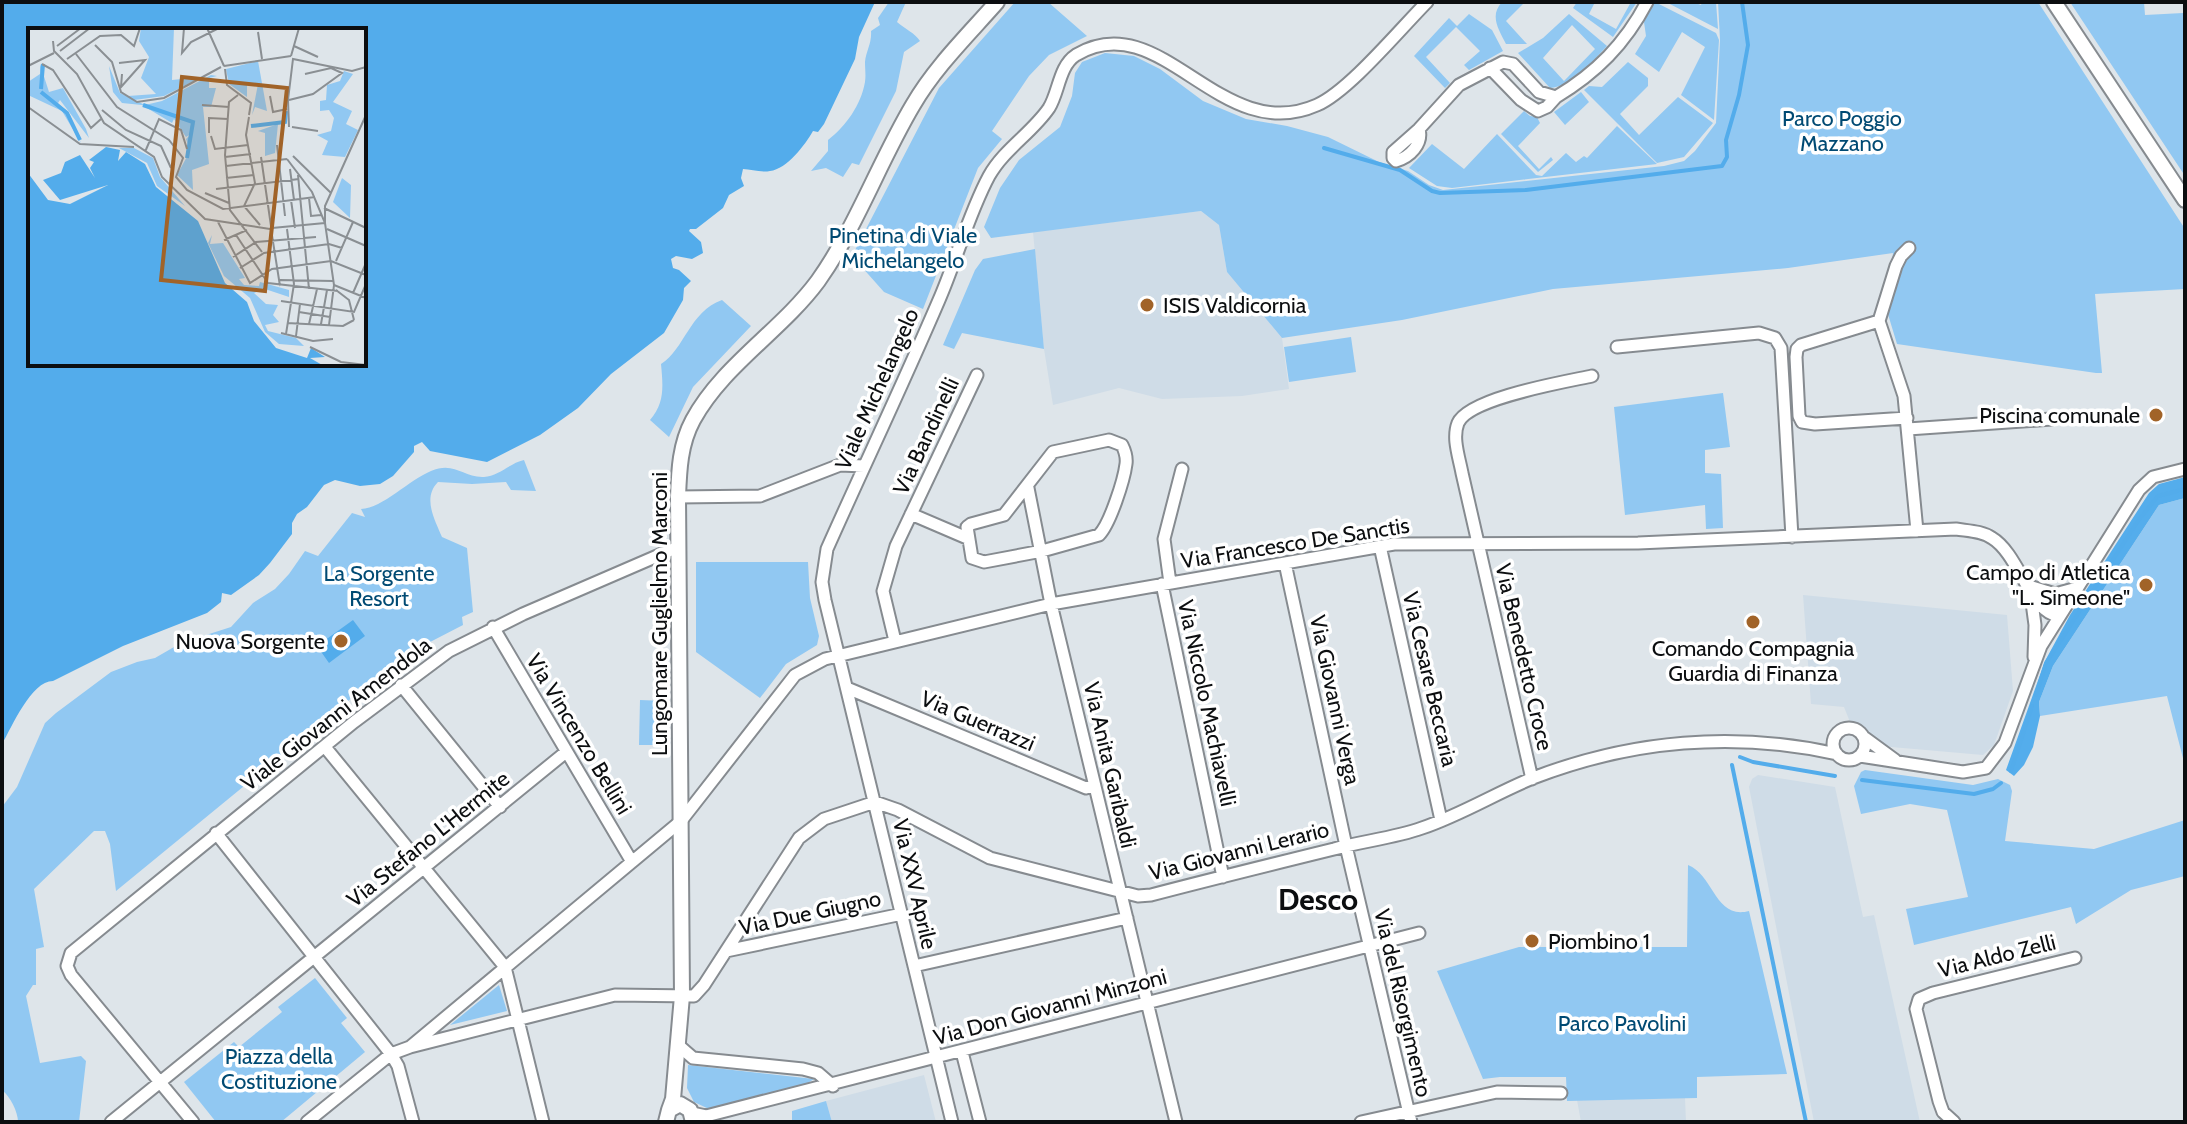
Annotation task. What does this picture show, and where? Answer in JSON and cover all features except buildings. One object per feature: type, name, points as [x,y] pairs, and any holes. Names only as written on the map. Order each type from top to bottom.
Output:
[{"type":"street","name":"Lungomare Guglielmo Marconi","points":[[666,1118],[673,1099],[682,996],[678,497],[684,443],[702,406],[716,387],[796,310],[816,284],[846,236],[924,87],[997,2]]},
{"type":"street","name":"Viale Michelangelo","points":[[839,656],[825,600],[823,564],[827,549],[939,301],[989,177],[1011,148],[1050,107],[1072,58],[1091,48],[1108,44],[1135,47],[1161,57],[1200,84],[1245,107],[1261,112],[1290,112],[1318,105],[1337,93],[1427,2]]},
{"type":"street","points":[[1490,68],[1534,110],[1541,111],[1556,97],[1577,85],[1615,51],[1647,2]]},
{"type":"street","points":[[2054,2],[2185,200]]},
{"type":"street","points":[[1419,129],[1459,85],[1503,62],[1513,64],[1539,92],[1556,97]]},
{"type":"street","points":[[1909,248],[1896,266],[1879,321],[1902,385],[1917,531]]},
{"type":"street","points":[[1879,321],[1801,345],[1797,349],[1799,416],[1802,422],[2052,419]]},
{"type":"street","points":[[1617,347],[1759,333],[1775,338],[1781,348],[1792,537]]},
{"type":"street","name":"Via Bandinelli","points":[[895,641],[883,585],[896,546],[977,375]]},
{"type":"street","name":"Via Benedetto Croce","points":[[1532,779],[1455,439],[1463,415],[1480,404],[1592,376]]},
{"type":"street","points":[[1109,440],[1119,442],[1125,451],[1126,466],[1103,531],[1093,538],[979,562],[972,558],[966,531],[971,524],[1004,515],[1028,488],[1053,452],[1109,440]]},
{"type":"street","points":[[678,497],[760,496],[840,465],[864,466]]},
{"type":"street","name":"Via Niccolo Machiavelli","points":[[1182,469],[1164,539],[1166,584],[1223,877]]},
{"type":"street","points":[[1895,761],[1857,729],[1849,727],[1835,737],[1834,749],[1847,760],[1860,756],[1963,772],[1986,768],[2005,743],[2033,664],[2059,616],[2144,484],[2153,477],[2185,469]]},
{"type":"street","name":"Via Anita Garibaldi","points":[[1028,488],[1051,604],[1176,1122]]},
{"type":"street","name":"Via Bandinelli","points":[[911,514],[967,538]]},
{"type":"street","name":"Via Francesco De Sanctis","points":[[410,1047],[681,821],[795,675],[809,666],[895,641],[1051,604],[1405,543],[1638,543],[1956,529],[1991,537],[2011,555],[2046,612],[2059,616]]},
{"type":"street","name":"Via Cesare Beccaria","points":[[1380,546],[1441,820]]},
{"type":"street","name":"Viale Giovanni Amendola","points":[[161,1081],[71,975],[67,961],[74,949],[401,685],[457,646],[493,627],[678,547]]},
{"type":"street","name":"Via Giovanni Verga","points":[[1285,563],[1346,846]]},
{"type":"street","points":[[2029,586],[2055,594],[2077,588]]},
{"type":"street","name":"Via Francesco De Sanctis","points":[[2029,586],[2035,625],[2033,664]]},
{"type":"street","name":"Via Vincenzo Bellini","points":[[493,627],[632,862]]},
{"type":"street","name":"Via XXV Aprile","points":[[839,656],[952,1122]]},
{"type":"street","points":[[401,685],[500,807]]},
{"type":"street","name":"Via Guerrazzi","points":[[847,688],[1086,788],[1094,786]]},
{"type":"street","name":"Via Giovanni Lerario","points":[[1804,747],[1835,737]]},
{"type":"street","points":[[1860,756],[1865,748],[1865,738]]},
{"type":"street","name":"Via Giovanni Lerario","points":[[875,802],[898,810],[990,858],[1138,896],[1400,834],[1441,820],[1532,779],[1587,760],[1642,748],[1684,742],[1736,740],[1804,747],[1837,754]]},
{"type":"street","points":[[325,747],[505,967],[543,1122]]},
{"type":"street","name":"Via Stefano L'Hermite","points":[[315,957],[566,752]]},
{"type":"street","points":[[681,797],[707,791]]},
{"type":"street","points":[[307,1122],[391,1054],[410,1047],[615,995],[694,996],[799,838],[824,819],[875,802]]},
{"type":"street","points":[[216,833],[391,1054],[398,1066],[413,1122]]},
{"type":"street","name":"Via del Risorgimento","points":[[1346,846],[1410,1116]]},
{"type":"street","name":"Via Due Giugno","points":[[726,951],[902,914]]},
{"type":"street","points":[[914,966],[1127,918]]},
{"type":"street","name":"Via Don Giovanni Minzoni","points":[[691,1114],[706,1116],[833,1086],[1146,1001],[1419,933]]},
{"type":"street","points":[[111,1122],[315,957]]},
{"type":"street","name":"Via Aldo Zelli","points":[[1954,1122],[1943,1112],[1939,1101],[1916,1009],[1919,999],[2075,958]]},
{"type":"street","points":[[678,1045],[693,1058],[803,1069],[818,1073],[833,1086]]},
{"type":"street","points":[[962,1052],[980,1122]]},
{"type":"street","points":[[676,1065],[682,1095],[691,1114]]},
{"type":"street","points":[[161,1081],[193,1122]]},
{"type":"street","points":[[1361,1122],[1410,1116],[1497,1092],[1561,1093]]},
{"type":"street","points":[[666,1118],[680,1104],[691,1114]]},
{"type":"shaded area","points":[[2,2],[875,2],[859,37],[855,59],[824,124],[818,132],[813,131],[783,166],[767,171],[743,169],[741,178],[744,186],[729,195],[723,208],[696,229],[690,229],[701,242],[703,253],[692,259],[676,256],[671,259],[673,268],[691,281],[684,288],[683,300],[664,333],[611,374],[578,408],[540,435],[487,462],[430,451],[422,442],[414,446],[414,452],[393,476],[380,484],[360,486],[335,480],[324,485],[307,507],[297,514],[292,523],[292,534],[259,575],[231,595],[222,593],[221,602],[207,613],[123,646],[45,683],[23,706],[2,744]]},
{"type":"shaded area","name":"ISIS Valdicornia","points":[[1201,211],[1219,225],[1227,272],[1282,338],[1289,389],[1242,396],[1162,399],[1119,388],[1053,405],[1044,349],[1033,232]]},
{"type":"shaded area","points":[[2185,477],[2185,498],[2159,505],[2053,666],[2039,702],[2040,716],[2033,747],[2014,776],[2006,770],[2045,661],[2070,615],[2149,493],[2159,484]]},
{"type":"shaded area","points":[[1803,595],[2007,615],[2013,691],[1994,745],[1983,755],[1880,746],[1850,722],[1844,707],[1811,704]]},
{"type":"shaded area","name":"Nuova Sorgente","points":[[353,620],[365,636],[329,663],[317,646]]},
{"type":"shaded area","points":[[1758,775],[1835,787],[1863,917],[1874,915],[1920,1122],[1814,1122],[1749,787]]},
{"type":"shaded area","points":[[924,1075],[936,1122],[832,1122],[826,1101]]},
{"type":"shaded area","points":[[1685,1098],[1686,1122],[1581,1122],[1577,1100]]},
{"type":"green space","points":[[889,2],[906,2],[897,22],[920,41],[904,52],[896,91],[859,165],[852,163],[843,177],[826,168],[811,171],[828,151],[828,140],[847,122],[860,99],[871,31],[880,25],[878,18]]},
{"type":"green space","name":"Pinetina di Viale Michelangelo","points":[[1015,2],[1048,2],[1087,36],[1049,55],[1029,76],[992,131],[1002,139],[978,168],[923,309],[884,292],[852,256],[939,88]]},
{"type":"green space","points":[[1502,2],[1525,2],[1506,21],[1527,44],[1506,44],[1496,18]]},
{"type":"green space","points":[[1577,2],[1595,2],[1589,14],[1616,29],[1631,2],[1637,2],[1613,37],[1573,8]]},
{"type":"green space","points":[[1655,2],[1716,33],[1719,40],[1714,120],[1681,95],[1705,47],[1682,32],[1659,72],[1635,54],[1646,36],[1644,22]]},
{"type":"green space","points":[[1666,2],[1701,5],[1702,2],[1716,2],[1718,29]]},
{"type":"green space","name":"Parco Poggio Mazzano","points":[[1718,2],[2038,2],[2185,229],[2185,289],[2095,294],[2102,373],[1897,344],[1887,311],[1893,253],[1788,268],[1553,289],[1402,320],[1282,338],[1227,272],[1219,225],[1201,211],[991,238],[984,227],[1000,188],[1019,160],[1060,127],[1072,96],[1075,73],[1082,62],[1105,53],[1134,56],[1160,69],[1203,101],[1246,119],[1328,137],[1379,162],[1408,171],[1443,190],[1664,166],[1684,161],[1716,123],[1720,40]]},
{"type":"green space","points":[[2070,2],[2144,2],[2145,15],[2183,13],[2185,176]]},
{"type":"green space","points":[[1469,14],[1492,30],[1503,51],[1469,70],[1464,65],[1480,51],[1456,27],[1426,57],[1450,83],[1445,88],[1414,56],[1449,18],[1457,26]]},
{"type":"green space","points":[[1569,14],[1607,46],[1574,78],[1550,88],[1518,53],[1543,38]],"holes":[[[1572,25],[1595,49],[1564,81],[1543,58]]]},
{"type":"green space","points":[[1628,62],[1648,78],[1648,86],[1620,114],[1639,135],[1678,97],[1713,123],[1684,157],[1657,163],[1584,90],[1589,86],[1602,87]]},
{"type":"green space","points":[[1581,92],[1589,102],[1565,125],[1554,112]]},
{"type":"green space","points":[[1524,111],[1537,117],[1540,123],[1518,146],[1539,169],[1551,157],[1553,160],[1538,172],[1501,134]]},
{"type":"green space","points":[[1617,126],[1657,164],[1452,188],[1437,186],[1409,168],[1432,144],[1464,169],[1497,134],[1536,175],[1542,176],[1566,153],[1576,162],[1584,156],[1587,158]]},
{"type":"green space","points":[[1035,249],[1044,349],[962,333],[954,349],[943,345],[975,270],[983,259]]},
{"type":"green space","points":[[722,300],[751,326],[693,387],[669,437],[650,420],[661,401],[661,364],[702,313]]},
{"type":"green space","points":[[1351,337],[1356,372],[1289,382],[1284,347]]},
{"type":"green space","points":[[1723,393],[1730,447],[1705,450],[1705,473],[1721,474],[1723,528],[1706,529],[1705,505],[1625,515],[1614,407]]},
{"type":"green space","name":"La Sorgente Resort","points":[[524,460],[536,491],[511,490],[506,482],[438,482],[433,488],[431,509],[442,537],[467,548],[473,612],[462,617],[463,625],[403,656],[116,891],[110,844],[105,831],[94,831],[34,889],[44,947],[36,949],[36,985],[26,996],[40,1063],[81,1056],[86,1061],[79,1122],[18,1122],[13,1104],[2,1090],[2,807],[17,787],[45,723],[111,672],[155,658],[181,643],[231,627],[253,603],[275,589],[305,551],[318,556],[352,513],[365,517],[361,509],[378,504],[439,468],[484,477]]},
{"type":"green space","name":"Campo di Atletica \"L. Simeone\"","points":[[2185,498],[2185,766],[2167,696],[2040,716],[2039,702],[2053,666],[2159,505]]},
{"type":"green space","points":[[696,562],[808,562],[810,598],[819,636],[817,645],[786,664],[760,698],[696,652]]},
{"type":"green space","points":[[640,700],[665,701],[664,745],[639,745]]},
{"type":"green space","points":[[1865,770],[1973,785],[1998,779],[2010,785],[2012,791],[2005,841],[2094,849],[2185,820],[2185,876],[2131,890],[2076,924],[2071,907],[1914,945],[1906,909],[1968,897],[1947,810],[1910,804],[1861,814],[1854,786]]},
{"type":"green space","name":"Parco Pavolini","points":[[1688,865],[1697,870],[1729,909],[1749,911],[1787,1074],[1697,1077],[1697,1098],[1567,1101],[1566,1077],[1483,1079],[1437,971],[1519,947],[1687,947]]},
{"type":"green space","name":"Piazza della Costituzione","points":[[315,978],[347,1018],[341,1023],[365,1052],[281,1122],[216,1122],[184,1082],[234,1042],[239,1047],[282,1012],[278,1007]]},
{"type":"green space","points":[[499,985],[507,1011],[450,1025]]},
{"type":"green space","points":[[688,1065],[814,1079],[800,1088],[709,1109],[694,1102],[687,1088]]},
{"type":"green space","points":[[826,1101],[832,1122],[792,1122],[792,1111]]},
{"type":"waterway","points":[[1324,148],[1400,170],[1440,193],[1526,190],[1722,166],[1727,157],[1726,140],[1739,95],[1748,45],[1742,2]]},
{"type":"waterway","points":[[2036,695],[2046,663],[2138,521],[2158,496],[2185,489]]},
{"type":"waterway","points":[[2011,771],[2032,706]]},
{"type":"waterway","points":[[1740,757],[1835,776]]},
{"type":"waterway","points":[[1732,765],[1806,1122]]},
{"type":"waterway","points":[[1862,780],[1974,794],[1993,789],[2001,783]]},
{"type":"place","name":"ISIS Valdicornia","points":[[1147,305]]},
{"type":"place","name":"Piscina comunale","points":[[2156,415]]},
{"type":"place","name":"Campo di Atletica \"L. Simeone\"","points":[[2146,585]]},
{"type":"place","name":"Comando Compagnia Guardia di Finanza","points":[[1753,622]]},
{"type":"place","name":"Nuova Sorgente","points":[[341,641]]},
{"type":"place","name":"Piombino 1","points":[[1532,941]]},
{"type":"district","name":"Desco","points":[[1318,899]]}]
